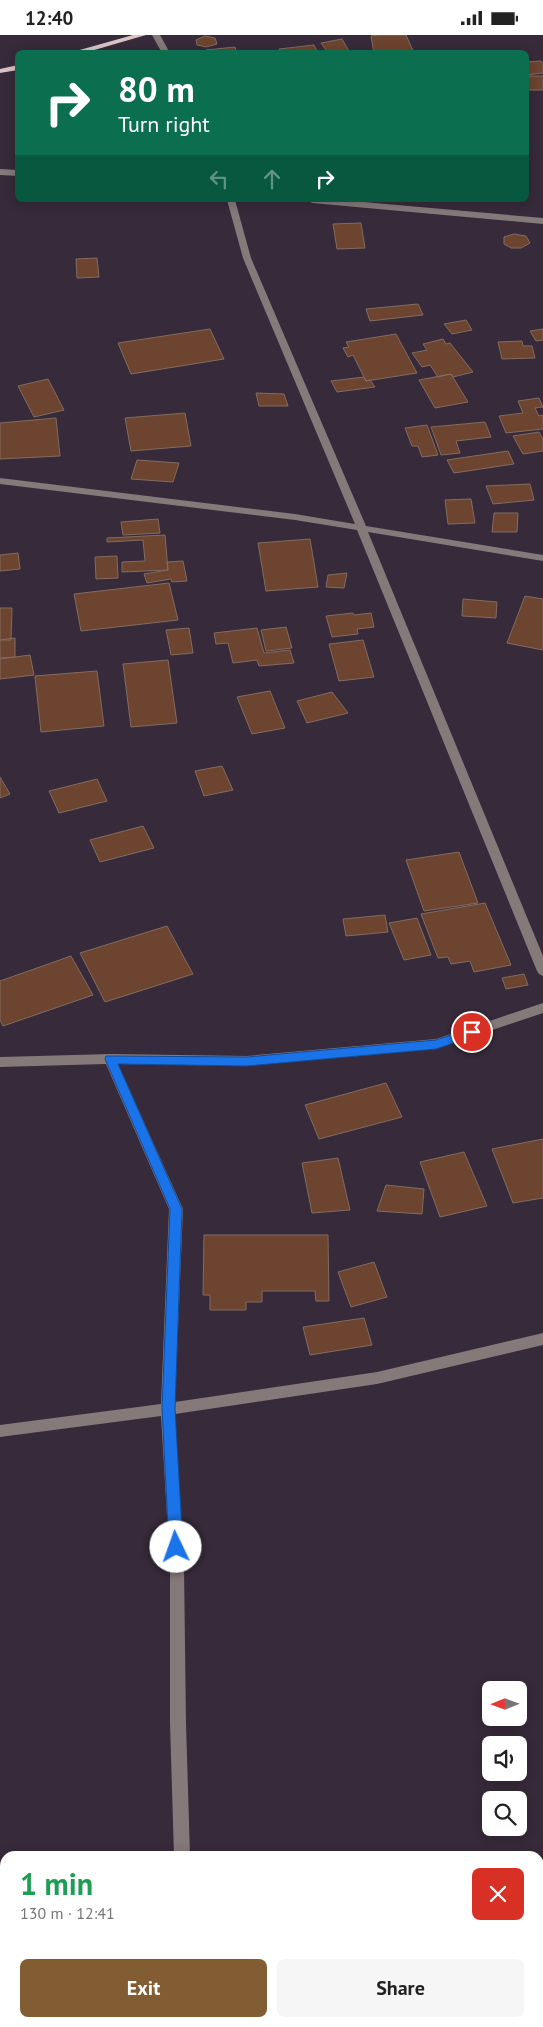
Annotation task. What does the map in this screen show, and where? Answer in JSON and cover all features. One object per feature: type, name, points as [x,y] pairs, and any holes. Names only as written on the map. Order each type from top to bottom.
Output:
[{"type":"main road","points":[[84,50],[142,35]]},
{"type":"main road","points":[[0,71],[15,68]]},
{"type":"street","points":[[156,35],[164,50]]},
{"type":"street","points":[[0,171],[15,173]]},
{"type":"street","points":[[231,202],[247,258],[362,529],[543,971]]},
{"type":"street","points":[[334,202],[543,221]]},
{"type":"street","points":[[0,481],[295,517],[543,558]]},
{"type":"street","points":[[0,1062],[110,1059],[247,1061],[436,1044],[543,1008]]},
{"type":"street","points":[[110,1059],[176,1209],[168,1409],[177,1567],[178,1723],[182,1851]]},
{"type":"street","points":[[0,1431],[168,1409],[377,1378],[543,1339]]},
{"type":"building","points":[[406,35],[413,50],[373,50],[371,36]]},
{"type":"building","points":[[205,36],[215,38],[217,44],[206,47],[197,45],[196,40]]},
{"type":"building","points":[[342,39],[348,50],[326,50],[321,43]]},
{"type":"building","points":[[314,45],[316,50],[280,50]]},
{"type":"building","points":[[235,47],[236,50],[206,50]]},
{"type":"building","points":[[541,61],[543,73],[529,75],[529,62]]},
{"type":"building","points":[[529,76],[543,76],[543,90],[529,90]]},
{"type":"building","points":[[361,223],[365,248],[337,249],[333,224]]},
{"type":"building","points":[[514,234],[526,236],[530,243],[521,248],[511,248],[504,244],[504,237]]},
{"type":"building","points":[[97,258],[99,277],[77,278],[76,259]]},
{"type":"building","points":[[418,304],[423,315],[370,321],[366,309]]},
{"type":"building","points":[[466,320],[472,330],[452,334],[444,324]]},
{"type":"building","points":[[210,329],[224,359],[131,374],[118,343]]},
{"type":"building","points":[[543,329],[543,340],[536,341],[530,331]]},
{"type":"building","points":[[396,334],[417,373],[366,381],[353,355],[348,357],[343,348],[349,347],[346,342]]},
{"type":"building","points":[[443,339],[446,344],[450,343],[473,372],[453,377],[451,374],[438,377],[430,365],[422,367],[412,353],[427,350],[423,344]]},
{"type":"building","points":[[522,341],[523,346],[532,346],[535,358],[502,359],[498,342]]},
{"type":"building","points":[[451,374],[468,402],[435,408],[419,380]]},
{"type":"building","points":[[364,377],[366,381],[370,380],[375,387],[337,392],[331,381]]},
{"type":"building","points":[[48,379],[64,410],[34,417],[18,386]]},
{"type":"building","points":[[256,393],[284,394],[288,406],[259,406]]},
{"type":"building","points":[[539,398],[543,407],[535,408],[539,416],[543,415],[543,429],[506,433],[499,416],[523,413],[518,401]]},
{"type":"building","points":[[185,413],[191,446],[131,451],[125,418]]},
{"type":"building","points":[[56,418],[60,456],[0,459],[0,423]]},
{"type":"building","points":[[485,422],[491,437],[456,441],[460,453],[441,455],[431,427]]},
{"type":"building","points":[[427,425],[438,455],[422,457],[418,446],[412,446],[405,428]]},
{"type":"building","points":[[539,432],[543,439],[543,451],[523,454],[513,436]]},
{"type":"building","points":[[508,451],[514,464],[454,473],[447,460]]},
{"type":"building","points":[[137,460],[179,463],[173,482],[131,479]]},
{"type":"building","points":[[530,484],[534,500],[493,504],[486,486]]},
{"type":"building","points":[[471,499],[475,523],[448,524],[445,500]]},
{"type":"building","points":[[494,513],[518,513],[517,532],[492,532]]},
{"type":"building","points":[[158,519],[160,533],[123,535],[121,522]]},
{"type":"building","points":[[165,535],[168,570],[122,572],[122,562],[145,561],[143,540],[107,542],[107,538]]},
{"type":"building","points":[[310,539],[318,587],[266,591],[258,543]]},
{"type":"building","points":[[18,553],[20,569],[0,571],[0,555]]},
{"type":"building","points":[[117,556],[118,578],[96,579],[95,557]]},
{"type":"building","points":[[183,561],[187,581],[172,582],[171,579],[147,583],[144,574],[168,570],[167,562]]},
{"type":"building","points":[[347,573],[344,588],[326,587],[328,575]]},
{"type":"building","points":[[169,583],[178,620],[81,631],[74,594]]},
{"type":"building","points":[[525,596],[543,599],[543,650],[507,643]]},
{"type":"building","points":[[463,599],[497,602],[496,618],[462,616]]},
{"type":"building","points":[[0,608],[12,608],[11,640],[0,640]]},
{"type":"building","points":[[353,613],[354,615],[371,613],[374,627],[357,629],[358,634],[332,637],[326,616]]},
{"type":"building","points":[[286,627],[292,648],[266,651],[261,630]]},
{"type":"building","points":[[189,628],[193,653],[171,655],[166,630]]},
{"type":"building","points":[[257,628],[264,653],[290,650],[294,663],[259,666],[257,660],[233,663],[228,643],[216,644],[214,633]]},
{"type":"building","points":[[15,638],[15,657],[0,658],[0,640]]},
{"type":"building","points":[[363,640],[374,677],[339,681],[329,644]]},
{"type":"building","points":[[30,655],[34,675],[0,679],[0,659]]},
{"type":"building","points":[[168,660],[177,723],[131,727],[123,664]]},
{"type":"building","points":[[97,671],[104,726],[41,732],[35,676]]},
{"type":"building","points":[[270,691],[285,728],[252,734],[237,697]]},
{"type":"building","points":[[332,692],[348,713],[307,723],[297,701]]},
{"type":"building","points":[[222,766],[233,790],[204,796],[195,771]]},
{"type":"building","points":[[0,777],[10,794],[0,798]]},
{"type":"building","points":[[97,779],[107,801],[59,813],[49,791]]},
{"type":"building","points":[[143,826],[154,848],[100,862],[90,840]]},
{"type":"building","points":[[459,852],[478,903],[424,911],[406,860]]},
{"type":"building","points":[[485,903],[511,965],[474,972],[470,961],[451,964],[448,957],[438,958],[421,914]]},
{"type":"building","points":[[385,915],[388,932],[346,936],[343,919]]},
{"type":"building","points":[[417,918],[431,955],[404,960],[389,923]]},
{"type":"building","points":[[167,926],[193,974],[105,1002],[80,953]]},
{"type":"building","points":[[71,956],[93,995],[3,1026],[0,1020],[0,981]]},
{"type":"building","points":[[524,974],[528,985],[506,989],[502,978]]},
{"type":"building","points":[[386,1083],[402,1117],[319,1139],[305,1105]]},
{"type":"building","points":[[543,1139],[543,1198],[513,1203],[492,1149]]},
{"type":"building","points":[[464,1152],[487,1206],[440,1217],[420,1162]]},
{"type":"building","points":[[338,1158],[350,1210],[312,1213],[302,1163]]},
{"type":"building","points":[[386,1185],[424,1189],[422,1214],[377,1211]]},
{"type":"building","points":[[204,1235],[328,1235],[329,1301],[316,1301],[315,1291],[262,1291],[262,1302],[246,1302],[246,1310],[210,1310],[210,1295],[203,1295]]},
{"type":"building","points":[[374,1262],[387,1297],[351,1307],[338,1272]]},
{"type":"building","points":[[364,1318],[372,1345],[310,1355],[303,1327]]},
{"type":"route","points":[[176,1547],[168,1409],[176,1209],[110,1059],[247,1061],[436,1044],[472,1032]]}]
